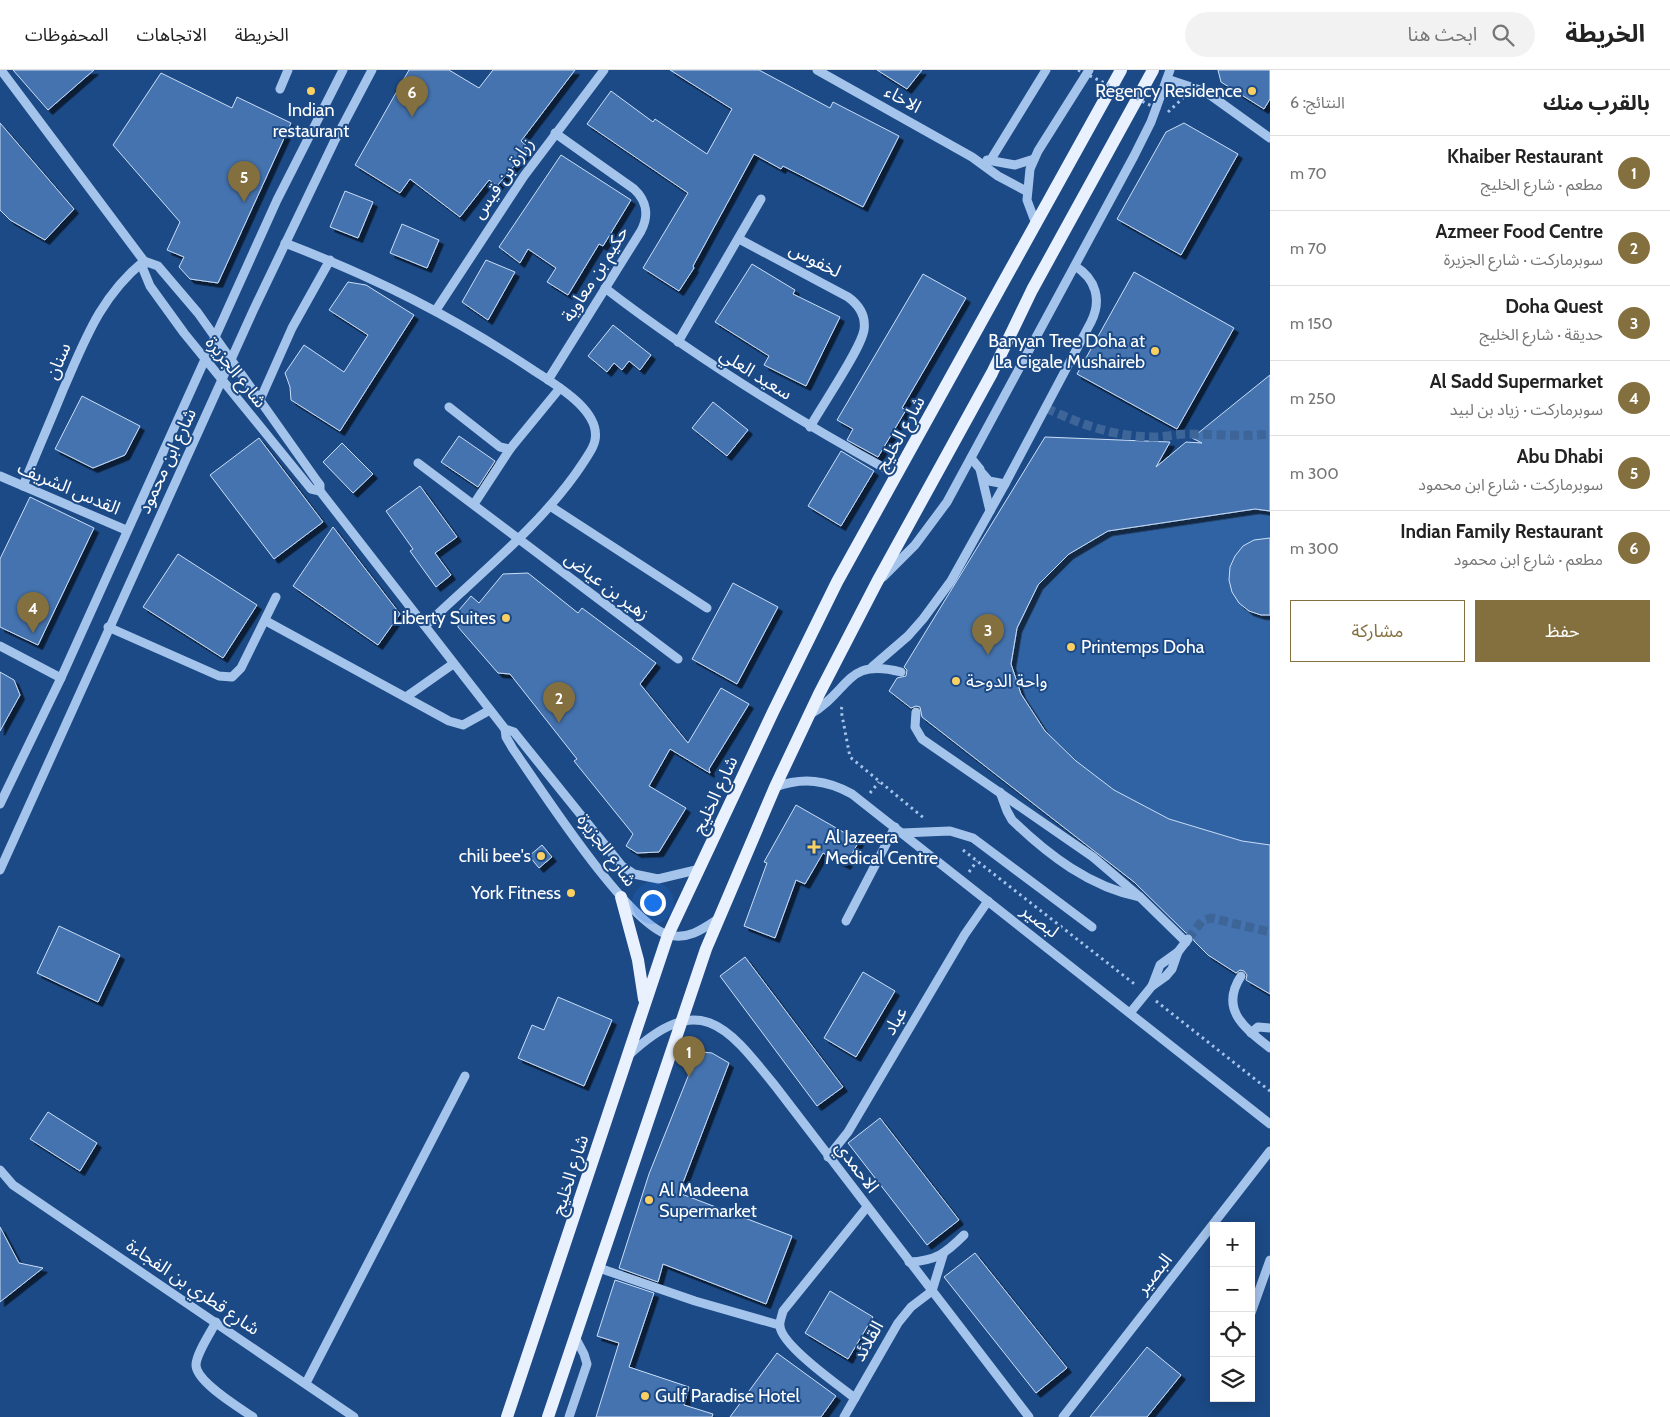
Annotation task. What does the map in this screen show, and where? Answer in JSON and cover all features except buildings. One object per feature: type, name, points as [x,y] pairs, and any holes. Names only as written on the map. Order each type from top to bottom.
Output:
[{"type":"main road","name":"شارع الخليج","points":[[507,1417],[668,935],[809,638],[1121,70]]},
{"type":"main road","points":[[548,1417],[718,919],[775,787],[809,715],[877,582],[992,373],[1032,290],[1153,71]]},
{"type":"main road","points":[[621,897],[638,960],[644,1003]]},
{"type":"street","name":"شارع الجزيرة","points":[[1,70],[144,261],[158,266],[164,272],[214,335],[318,481],[320,491]]},
{"type":"street","points":[[280,89],[288,70]]},
{"type":"street","name":"شارع ابن محمود","points":[[0,804],[61,678],[214,335],[285,183],[343,70]]},
{"type":"street","name":"شارع ابن محمود","points":[[0,870],[231,358],[285,243],[372,70]]},
{"type":"street","name":"زرارة بن قيس","points":[[436,310],[494,220],[555,133],[604,70]]},
{"type":"street","name":"الاخاء","points":[[817,70],[972,157],[998,176],[1026,191]]},
{"type":"street","points":[[990,161],[1046,70]]},
{"type":"street","points":[[1036,224],[1029,208],[1026,191],[1034,159],[1089,70]]},
{"type":"street","points":[[877,582],[909,551],[932,524],[971,458],[1143,139],[1170,70]]},
{"type":"street","points":[[1167,80],[1194,87],[1217,100],[1270,138]]},
{"type":"street","name":"حكيم بن معاوية","points":[[548,380],[644,225],[645,205],[634,189],[555,133]]},
{"type":"street","name":"الاخاء","points":[[972,157],[1015,165],[1034,159]]},
{"type":"street","points":[[678,342],[761,199]]},
{"type":"street","name":"لخفوس","points":[[738,239],[848,297],[854,301],[862,314],[864,322],[862,337],[810,427]]},
{"type":"street","points":[[285,243],[330,260],[436,310],[560,388],[589,415],[596,434],[590,452],[550,506],[425,626]]},
{"type":"street","points":[[260,400],[292,328],[330,260]]},
{"type":"street","name":"شارع الجزيرة","points":[[144,261],[143,269],[150,286],[204,359],[311,488],[320,491],[490,710],[505,728],[514,732],[622,866],[634,874],[658,879],[700,869]]},
{"type":"street","name":"سنان","points":[[23,486],[93,321],[110,295],[128,274],[144,261]]},
{"type":"street","points":[[809,715],[831,700],[857,672],[872,667],[908,636],[938,601],[1005,484],[1095,314],[1097,295],[1094,286],[1083,271],[1075,266]]},
{"type":"street","name":"سعيد العلي","points":[[605,288],[678,342],[810,427],[897,475]]},
{"type":"street","points":[[474,504],[510,449],[560,388]]},
{"type":"street","points":[[449,407],[500,447],[510,449]]},
{"type":"street","points":[[971,458],[989,481],[1005,484]]},
{"type":"street","name":"زهير بن عياض","points":[[418,463],[678,659]]},
{"type":"street","points":[[981,473],[990,511]]},
{"type":"street","name":"القدس الشريف","points":[[0,476],[126,530]]},
{"type":"street","points":[[550,506],[707,608]]},
{"type":"street","points":[[108,627],[227,678],[232,677],[241,668],[266,621],[276,597]]},
{"type":"street","points":[[266,621],[457,724],[469,722],[490,710]]},
{"type":"street","points":[[0,646],[61,678]]},
{"type":"street","points":[[406,698],[453,664]]},
{"type":"street","points":[[872,667],[901,672]]},
{"type":"street","points":[[916,712],[915,727],[922,739],[1093,857],[1187,940],[1178,952],[1160,965],[1152,986],[1130,1013]]},
{"type":"street","name":"شارع الجزيرة","points":[[505,728],[504,733],[513,749],[601,872],[621,897],[645,921],[668,935]]},
{"type":"street","name":"لبصير","points":[[775,787],[804,781],[832,784],[852,794],[1270,1124]]},
{"type":"street","points":[[1000,792],[1012,820],[1068,866],[1110,890],[1141,898]]},
{"type":"street","points":[[846,921],[898,830],[944,830],[973,838],[1092,927]]},
{"type":"street","name":"عباد","points":[[828,1156],[848,1132],[965,934],[988,901]]},
{"type":"street","points":[[668,935],[691,935],[718,919]]},
{"type":"street","points":[[1241,976],[1234,990],[1233,1006],[1239,1021],[1250,1033],[1270,1048]]},
{"type":"street","name":"الاحمدي","points":[[626,1059],[659,1030],[682,1020],[696,1020],[723,1028],[735,1039],[776,1087],[1029,1417]]},
{"type":"street","points":[[1250,1033],[1258,1027],[1270,1028]]},
{"type":"street","points":[[306,1383],[465,1076]]},
{"type":"street","name":"البصير","points":[[1063,1417],[1270,1151]]},
{"type":"street","name":"شارع قطري بن الفجاءة","points":[[0,1170],[13,1184],[354,1417]]},
{"type":"street","name":"شارع قطري بن الفجاءة","points":[[0,1180],[13,1184]]},
{"type":"street","points":[[855,1398],[803,1357],[782,1336],[779,1325],[783,1311],[867,1208]]},
{"type":"street","points":[[909,1262],[943,1255],[964,1236]]},
{"type":"street","points":[[932,1291],[943,1255]]},
{"type":"street","points":[[1251,1312],[1270,1260]]},
{"type":"street","points":[[599,1268],[695,1302],[779,1325]]},
{"type":"street","name":"القلائد","points":[[844,1417],[898,1322],[911,1307],[932,1291]]},
{"type":"street","points":[[216,1322],[198,1358],[196,1365],[198,1373],[216,1391],[253,1417]]},
{"type":"street","points":[[569,1417],[587,1364],[575,1337]]},
{"type":"path","points":[[1078,70],[1160,110],[1172,111],[1194,87]]},
{"type":"shaded area","points":[[1255,509],[1270,511],[1270,845],[1242,841],[1169,819],[1114,790],[1076,761],[1045,731],[1021,694],[1011,664],[1017,628],[1038,585],[1069,554],[1108,531]]},
{"type":"tunnel","points":[[1046,408],[1086,425],[1126,435],[1155,437],[1186,434],[1270,434]]},
{"type":"tunnel","points":[[1188,939],[1202,921],[1211,918],[1270,932]]},
{"type":"place","name":"Indian restaurant","points":[[311,91]]},
{"type":"place","name":"Regency Residence","points":[[1252,91]]},
{"type":"place","name":"Indian Family Restaurant","points":[[412,117]]},
{"type":"place","name":"Abu Dhabi","points":[[244,202]]},
{"type":"place","name":"Banyan Tree Doha at La Cigale Mushaireb","points":[[1155,351]]},
{"type":"place","name":"Liberty Suites","points":[[506,618]]},
{"type":"place","name":"Al Sadd Supermarket","points":[[33,633]]},
{"type":"place","name":"Printemps Doha","points":[[1071,647]]},
{"type":"place","name":"Doha Quest","points":[[988,655]]},
{"type":"place","name":"واحة الدوحة","points":[[956,681]]},
{"type":"place","name":"Azmeer Food Centre","points":[[559,723]]},
{"type":"place","name":"Al Jazeera Medical Centre","points":[[814,847]]},
{"type":"place","name":"chili bee's","points":[[541,856]]},
{"type":"place","name":"York Fitness","points":[[571,893]]},
{"type":"place","name":"Khaiber Restaurant","points":[[689,1077]]},
{"type":"place","name":"Al Madeena Supermarket","points":[[649,1200]]},
{"type":"place","name":"Gulf Paradise Hotel","points":[[645,1396]]}]
